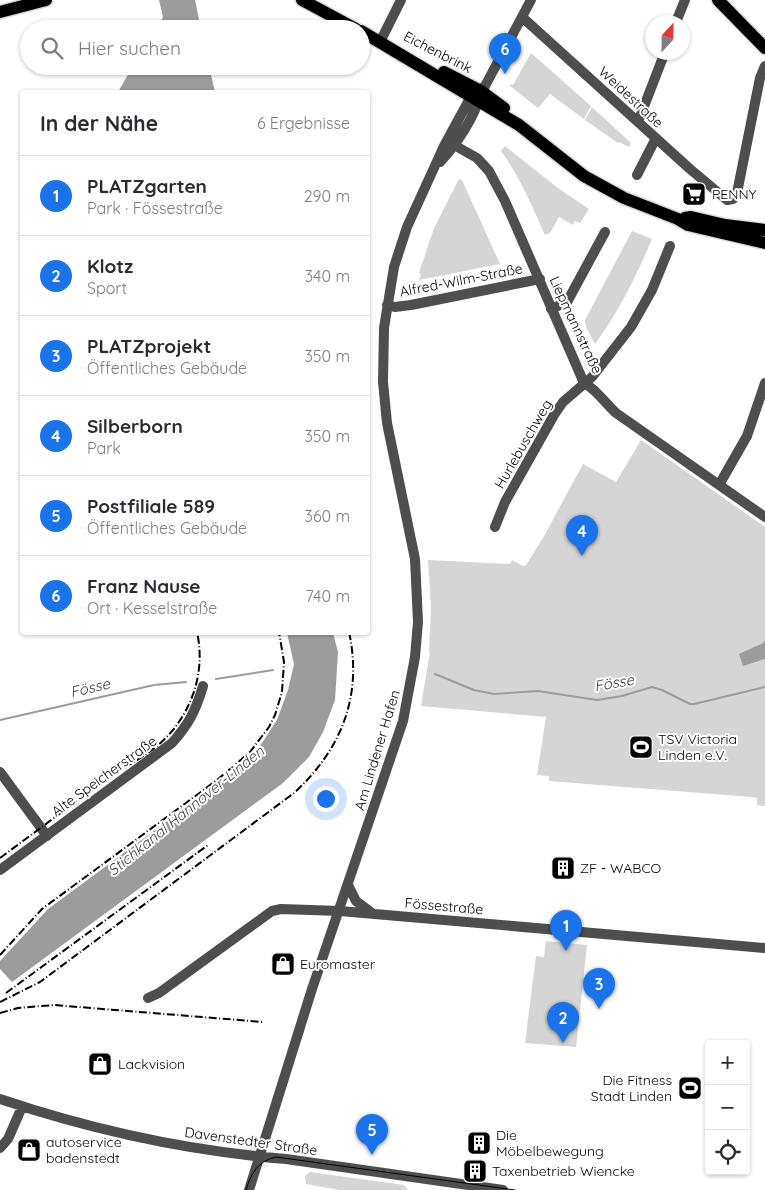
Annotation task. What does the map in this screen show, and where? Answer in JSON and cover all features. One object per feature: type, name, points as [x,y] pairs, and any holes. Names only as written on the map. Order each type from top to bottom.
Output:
[{"type":"main road","points":[[0,12],[46,0]]},
{"type":"main road","points":[[302,0],[339,20]]},
{"type":"main road","points":[[718,0],[765,48]]},
{"type":"main road","name":"Eichenbrink","points":[[370,36],[380,42],[397,47],[477,96],[504,109],[519,125],[584,176],[624,198],[678,219],[688,225],[765,243]]},
{"type":"main road","points":[[678,219],[691,217],[724,225],[765,230]]},
{"type":"street","points":[[380,42],[402,0]]},
{"type":"street","points":[[477,96],[490,78],[531,0]]},
{"type":"street","points":[[679,15],[685,0]]},
{"type":"street","name":"Weidestraße","points":[[522,17],[722,198],[730,200],[737,193],[760,78],[765,66]]},
{"type":"street","points":[[638,122],[662,60]]},
{"type":"street","name":"Am Lindener Hafen","points":[[435,166],[454,145],[477,96]]},
{"type":"street","name":"Am Lindener Hafen","points":[[248,1190],[312,989],[403,721],[417,644],[418,622],[415,559],[387,424],[383,382],[383,344],[387,306],[394,267],[407,227],[444,146],[477,96]]},
{"type":"street","points":[[637,175],[656,138]]},
{"type":"street","name":"Liepmannstraße","points":[[454,145],[477,158],[489,171],[505,201],[540,279],[551,309],[584,383],[592,387],[602,401],[616,412],[765,517]]},
{"type":"street","points":[[551,309],[566,302],[605,232]]},
{"type":"street","name":"Hurlebuschweg","points":[[495,527],[505,502],[554,415],[563,402],[592,377],[631,327],[652,290],[670,246]]},
{"type":"street","name":"Alfred-Wilm-Straße","points":[[387,306],[411,305],[540,279]]},
{"type":"street","points":[[719,485],[748,436],[765,383]]},
{"type":"street","name":"Alte Speicherstraße","points":[[0,870],[172,743],[186,727],[196,709],[203,686]]},
{"type":"street","points":[[0,772],[47,836]]},
{"type":"street","points":[[348,885],[356,902],[373,914]]},
{"type":"street","name":"Fössestraße","points":[[148,998],[159,993],[272,911],[281,909],[340,911],[765,948]]},
{"type":"street","name":"Davenstedter Straße","points":[[0,1099],[22,1107],[129,1135],[182,1145],[503,1190]]},
{"type":"street","points":[[0,1148],[8,1139],[22,1107]]},
{"type":"shaded area","points":[[531,53],[591,106],[584,119],[550,94],[538,108],[510,86],[511,84],[513,85]]},
{"type":"shaded area","points":[[592,107],[631,143],[629,147],[618,143],[585,120]]},
{"type":"shaded area","points":[[505,146],[558,188],[589,209],[580,223],[575,221],[573,225],[559,217],[550,233],[545,235],[520,181],[501,151]]},
{"type":"shaded area","points":[[459,179],[462,180],[500,264],[419,280],[421,273],[419,273],[434,228]]},
{"type":"shaded area","points":[[632,231],[652,239],[640,267],[612,319],[595,344],[586,327],[585,320]]},
{"type":"shaded area","points":[[641,440],[765,527],[765,806],[757,805],[757,798],[752,797],[549,781],[549,776],[537,775],[546,717],[421,706],[430,652],[431,608],[428,560],[510,564],[512,560],[523,566],[526,565],[543,538],[583,464],[616,482]]},
{"type":"shaded area","points":[[546,941],[587,945],[576,1047],[525,1043],[536,956],[544,957]]},
{"type":"shaded area","points":[[310,1172],[404,1185],[408,1190],[340,1190],[306,1184],[305,1176]]},
{"type":"water","points":[[159,0],[195,0],[199,20],[161,20],[163,17]]},
{"type":"water","points":[[128,75],[211,75],[215,90],[119,90]]},
{"type":"water","name":"Stichkanal Hannover-Linden","points":[[287,635],[334,635],[338,652],[335,700],[323,732],[309,757],[283,783],[12,982],[0,969],[0,961],[48,909],[235,771],[256,752],[277,720],[288,690],[294,664]]},
{"type":"water","points":[[765,640],[765,659],[743,666],[739,654],[763,643]]},
{"type":"waterway","name":"Fösse","points":[[216,679],[273,670]]},
{"type":"waterway","name":"Fösse","points":[[435,674],[474,690],[494,694],[538,691],[597,700],[622,696],[652,687],[690,704],[765,687]]},
{"type":"waterway","name":"Fösse","points":[[0,720],[154,685],[186,682]]},
{"type":"tram line","points":[[715,0],[765,50]]},
{"type":"tram line","points":[[246,1190],[250,1178],[256,1169],[264,1161],[276,1157],[515,1190]]},
{"type":"railway","points":[[0,858],[107,779],[140,759],[165,739],[185,713],[197,682],[199,666],[197,635]]},
{"type":"railway","points":[[0,955],[42,909],[217,780],[250,752],[269,727],[282,692],[284,662],[280,635]]},
{"type":"railway","points":[[0,1002],[40,982],[294,793],[324,759],[336,740],[344,720],[350,700],[353,678],[353,656],[350,635]]},
{"type":"railway","points":[[6,993],[208,845]]},
{"type":"railway","points":[[0,1013],[18,1008],[54,1005],[263,1022]]},
{"type":"place","name":"Franz Nause","points":[[505,74]]},
{"type":"place","name":"PENNY","points":[[694,194]]},
{"type":"place","name":"Silberborn","points":[[582,556]]},
{"type":"place","name":"TSV Victoria Linden e.V.","points":[[641,747]]},
{"type":"place","name":"ZF - WABCO","points":[[563,868]]},
{"type":"place","name":"PLATZgarten","points":[[566,951]]},
{"type":"place","name":"Euromaster","points":[[283,964]]},
{"type":"place","name":"PLATZprojekt","points":[[599,1009]]},
{"type":"place","name":"Klotz","points":[[563,1043]]},
{"type":"place","name":"Lackvision","points":[[100,1064]]},
{"type":"place","name":"Die Fitness Stadt Linden","points":[[690,1088]]},
{"type":"place","name":"Die Möbelbewegung","points":[[479,1143]]},
{"type":"place","name":"autoservice badenstedt","points":[[29,1150]]},
{"type":"place","name":"Postfiliale 589","points":[[372,1155]]},
{"type":"place","name":"Taxenbetrieb Wiencke","points":[[475,1171]]}]
